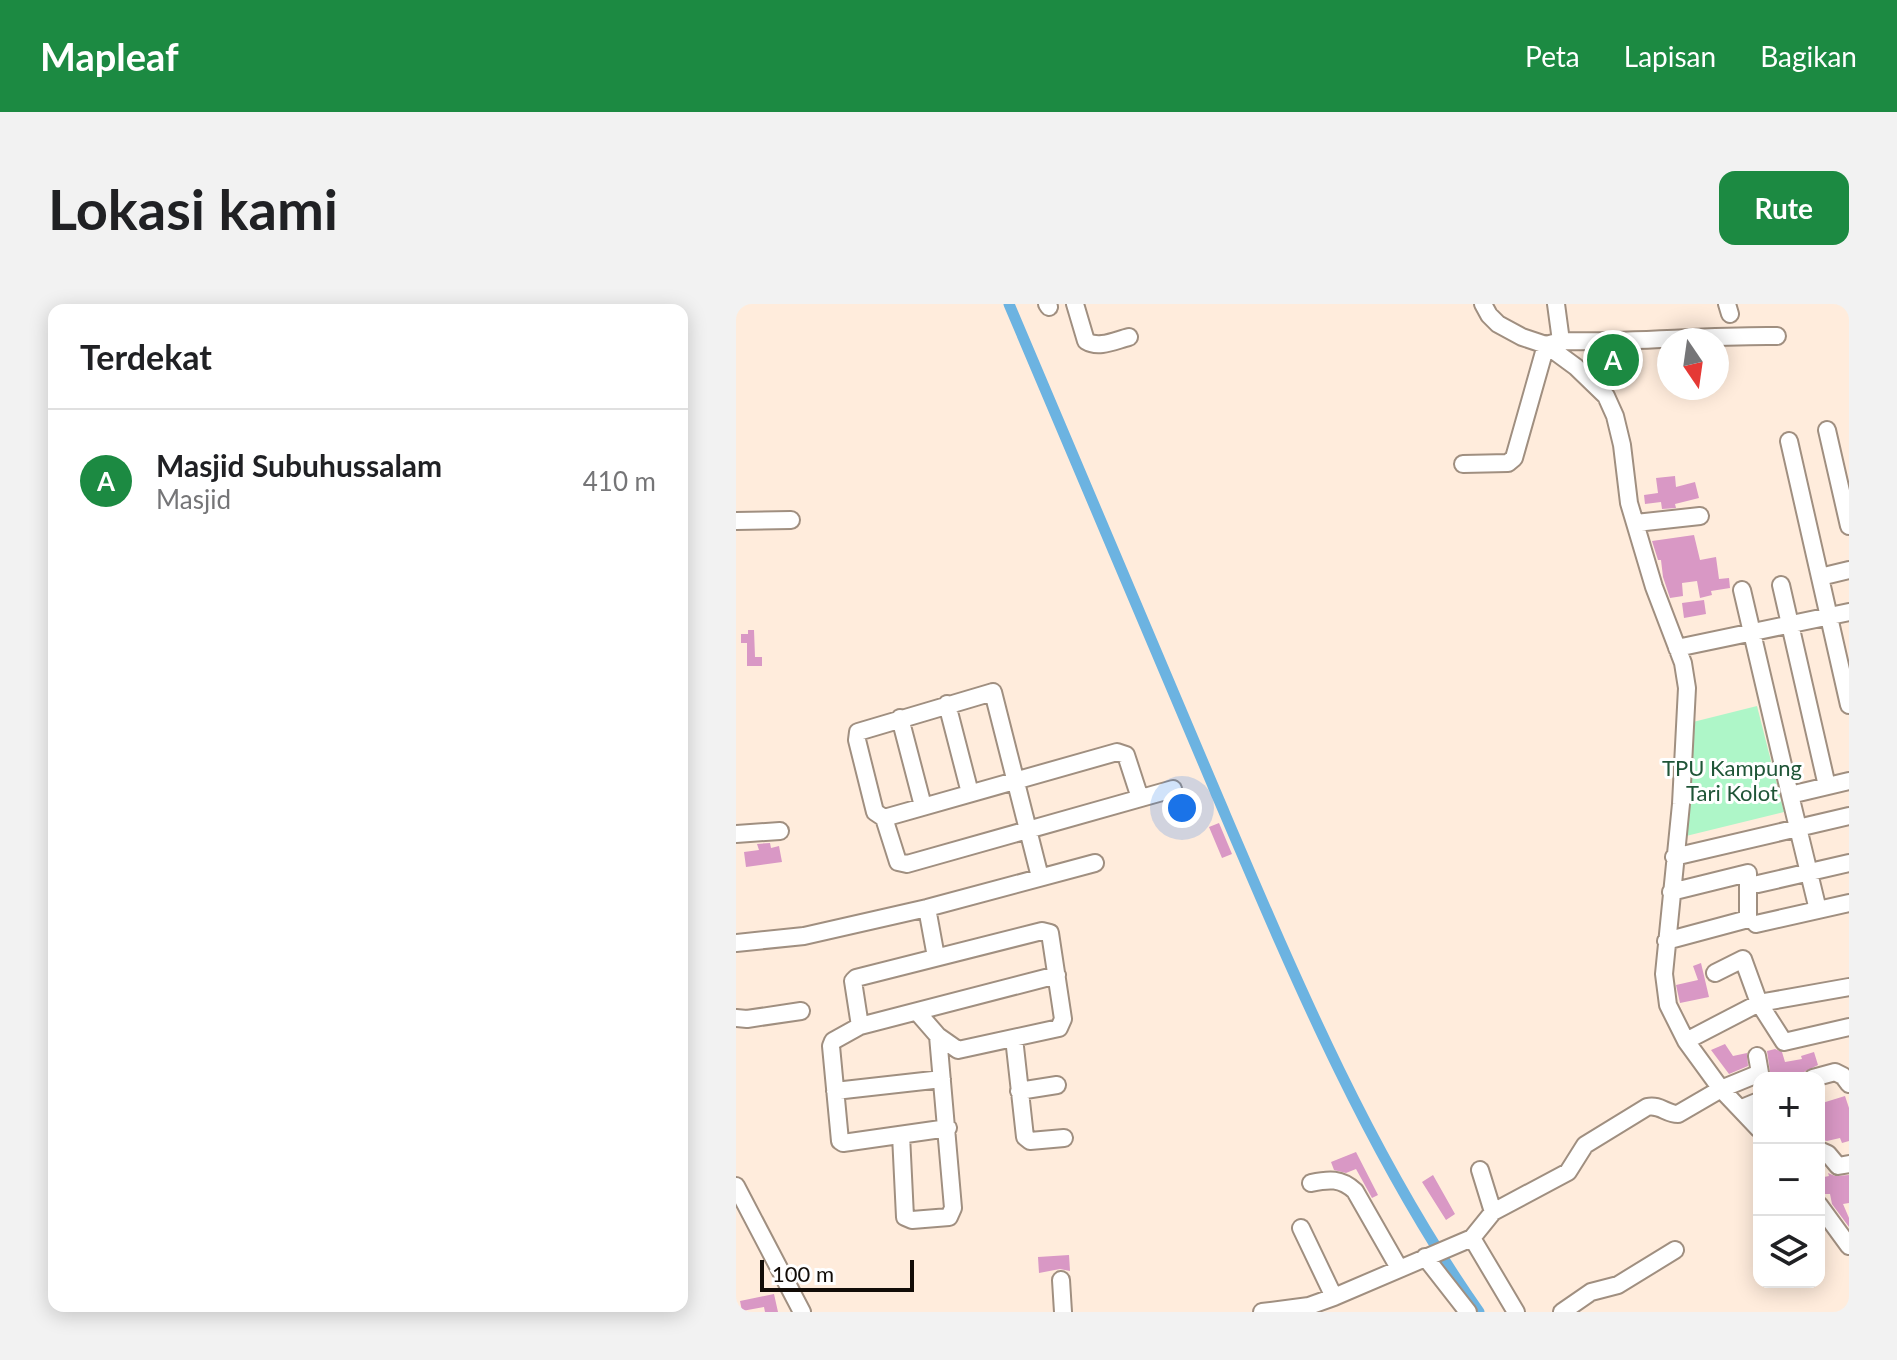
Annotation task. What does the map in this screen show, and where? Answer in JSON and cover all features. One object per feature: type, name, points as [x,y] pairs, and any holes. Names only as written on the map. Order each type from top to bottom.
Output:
[{"type":"street","points":[[1075,304],[1086,341],[1092,345],[1129,337]]},
{"type":"street","points":[[1483,304],[1489,315],[1504,327],[1554,343],[1777,336]]},
{"type":"street","points":[[1463,464],[1513,461],[1554,343],[1556,304]]},
{"type":"street","points":[[1554,343],[1606,396],[1613,409],[1622,445],[1629,503],[1654,587],[1686,676],[1683,790],[1664,974],[1668,1005],[1686,1041],[1721,1089],[1753,1122]]},
{"type":"street","points":[[1827,430],[1849,526]]},
{"type":"street","points":[[1789,441],[1849,705]]},
{"type":"street","points":[[1636,523],[1700,516]]},
{"type":"street","points":[[736,521],[791,520]]},
{"type":"street","points":[[1820,577],[1849,570]]},
{"type":"street","points":[[1781,585],[1827,786]]},
{"type":"street","points":[[1742,590],[1818,910]]},
{"type":"street","points":[[1677,648],[1849,612]]},
{"type":"street","points":[[1040,877],[1027,828],[1017,780],[995,693],[859,730],[857,734],[873,806],[876,814],[884,818],[923,806],[1017,780],[1117,752],[1126,755],[1140,798]]},
{"type":"street","points":[[947,704],[970,793]]},
{"type":"street","points":[[900,718],[923,806]]},
{"type":"street","points":[[1790,795],[1849,781]]},
{"type":"street","points":[[884,818],[898,862],[907,864],[1173,789]]},
{"type":"street","points":[[1674,857],[1849,816]]},
{"type":"street","points":[[736,834],[780,831]]},
{"type":"street","points":[[736,943],[804,936],[927,908],[1095,863]]},
{"type":"street","points":[[1758,884],[1849,863]]},
{"type":"street","points":[[1666,941],[1748,919],[1748,873],[1671,892]]},
{"type":"street","points":[[1756,924],[1849,903]]},
{"type":"street","points":[[927,908],[936,957]]},
{"type":"street","points":[[860,1026],[853,986],[855,979],[1045,931],[1051,935],[1062,1025],[958,1050],[938,1036],[918,1013]]},
{"type":"street","points":[[1715,973],[1743,959],[1759,1003],[1784,1042],[1848,1030]]},
{"type":"street","points":[[948,1128],[840,1141],[833,1041],[860,1026],[1057,975]]},
{"type":"street","points":[[1686,1041],[1759,1003],[1849,987]]},
{"type":"street","points":[[736,1018],[801,1011]]},
{"type":"street","points":[[901,1135],[905,1217],[912,1220],[949,1217],[953,1208],[938,1036]]},
{"type":"street","points":[[1014,1038],[1027,1138],[1030,1141],[1064,1138]]},
{"type":"street","points":[[1262,1312],[1309,1306],[1467,1240],[1493,1212],[1568,1172],[1585,1145],[1647,1107],[1657,1106],[1678,1114],[1721,1089],[1761,1073],[1757,1056]]},
{"type":"street","points":[[1825,1075],[1835,1072],[1849,1084]]},
{"type":"street","points":[[835,1091],[942,1079]]},
{"type":"street","points":[[1019,1091],[1057,1085]]},
{"type":"street","points":[[1742,1108],[1753,1103]]},
{"type":"street","points":[[1825,1153],[1838,1166],[1849,1164]]},
{"type":"street","points":[[1480,1170],[1493,1212]]},
{"type":"street","points":[[1311,1183],[1337,1180],[1355,1191],[1399,1268]]},
{"type":"street","points":[[736,1186],[802,1312]]},
{"type":"street","points":[[1825,1213],[1849,1246]]},
{"type":"street","points":[[1301,1228],[1334,1297]]},
{"type":"street","points":[[1467,1240],[1516,1312]]},
{"type":"street","points":[[1562,1312],[1591,1292],[1618,1285],[1675,1250]]},
{"type":"street","points":[[1427,1256],[1468,1312]]},
{"type":"street","points":[[1061,1280],[1063,1312]]},
{"type":"green space","name":"TPU Kampung Tari Kolot","points":[[1757,706],[1784,812],[1682,837],[1693,722]]},
{"type":"building","points":[[1675,476],[1676,487],[1695,482],[1699,498],[1675,504],[1676,508],[1662,509],[1661,502],[1645,504],[1644,495],[1658,493],[1656,478]]},
{"type":"building","points":[[1694,535],[1700,560],[1716,557],[1719,579],[1729,578],[1730,588],[1711,591],[1712,595],[1700,598],[1697,581],[1682,583],[1683,596],[1670,598],[1661,560],[1658,560],[1652,541]]},
{"type":"building","points":[[1704,600],[1706,614],[1684,618],[1682,603]]},
{"type":"building","points":[[748,630],[754,630],[755,657],[762,657],[762,666],[747,666],[747,643],[741,643],[741,634],[748,634]]},
{"type":"building","points":[[1219,823],[1232,854],[1222,858],[1209,827]]},
{"type":"building","points":[[770,843],[771,848],[779,846],[782,862],[746,867],[744,852],[759,850],[757,844]]},
{"type":"building","points":[[1701,963],[1709,997],[1680,1003],[1676,985],[1698,980],[1693,966]]},
{"type":"building","points":[[1725,1044],[1733,1056],[1747,1053],[1748,1066],[1729,1074],[1711,1050]]},
{"type":"building","points":[[1775,1049],[1782,1052],[1785,1062],[1802,1059],[1801,1056],[1814,1052],[1818,1065],[1804,1072],[1770,1072],[1767,1051]]},
{"type":"building","points":[[1845,1096],[1849,1108],[1849,1141],[1842,1143],[1840,1138],[1825,1140],[1825,1102]]},
{"type":"building","points":[[1356,1152],[1378,1195],[1372,1198],[1356,1169],[1346,1173],[1334,1170],[1331,1162]]},
{"type":"building","points":[[1828,1173],[1849,1175],[1849,1203],[1843,1204],[1849,1227],[1832,1204],[1830,1194],[1825,1194],[1825,1177],[1829,1176]]},
{"type":"building","points":[[1433,1175],[1455,1214],[1446,1220],[1422,1182]]},
{"type":"building","points":[[1069,1255],[1070,1271],[1060,1269],[1039,1273],[1038,1257]]},
{"type":"building","points":[[774,1294],[778,1312],[765,1312],[764,1307],[742,1311],[740,1301]]},
{"type":"waterway","points":[[1009,304],[1305,998],[1403,1191],[1479,1312]]},
{"type":"place","name":"Masjid Subuhussalam","points":[[1613,360]]}]
